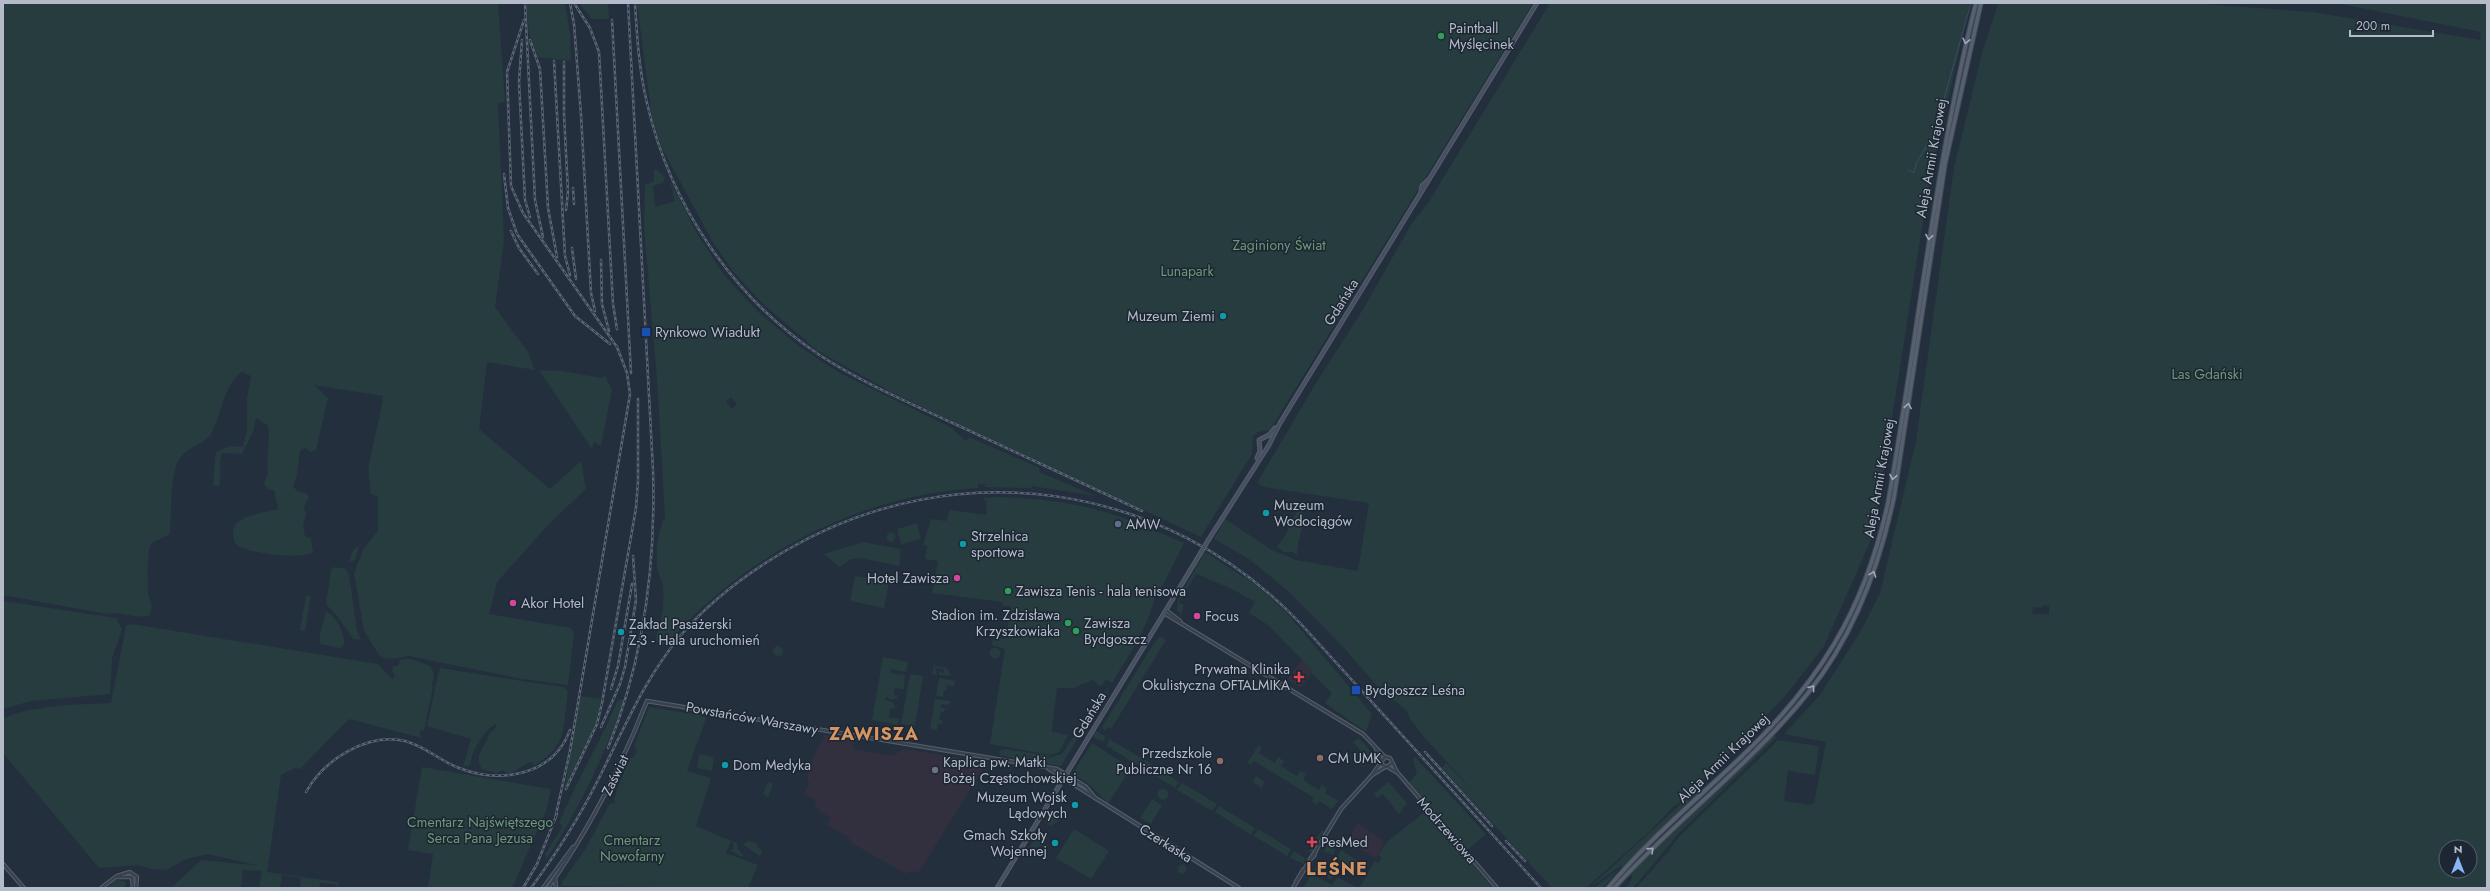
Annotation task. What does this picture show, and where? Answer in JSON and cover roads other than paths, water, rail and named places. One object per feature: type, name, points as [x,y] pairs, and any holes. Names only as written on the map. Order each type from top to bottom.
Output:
[{"type":"main road","name":"Gdańska","points":[[1266,447],[1537,3]]},
{"type":"main road","name":"Aleja Armii Krajowej","points":[[1608,888],[1645,848],[1786,712],[1826,659],[1854,610],[1875,555],[1888,503],[1939,175],[1956,84],[1976,3]]},
{"type":"main road","name":"Aleja Armii Krajowej","points":[[1614,888],[1649,851],[1743,762],[1809,692],[1843,641],[1868,588],[1884,543],[1894,497],[1945,164],[1981,3]]},
{"type":"main road","name":"Gdańska","points":[[1260,446],[1260,439],[1266,437],[1280,422]]},
{"type":"main road","points":[[1266,437],[1270,441]]},
{"type":"main road","points":[[1260,446],[1266,447],[1255,464],[1260,446]]},
{"type":"main road","name":"Gdańska","points":[[997,888],[1255,464]]},
{"type":"street","points":[[1165,612],[1177,617],[1180,621]]},
{"type":"street","points":[[1165,612],[1358,731],[1385,757],[1390,759],[1391,764],[1372,776]]},
{"type":"street","name":"Powstańców Warszawy","points":[[647,701],[1047,768],[1066,776]]},
{"type":"street","name":"Zaświat","points":[[548,888],[601,802],[630,744],[647,701]]},
{"type":"street","points":[[1293,888],[1300,873],[1305,868],[1341,809],[1372,776],[1381,763],[1381,759],[1375,746]]},
{"type":"street","points":[[1381,759],[1385,757]]},
{"type":"street","points":[[1381,763],[1386,767]]},
{"type":"street","name":"Modrzewiowa","points":[[1391,764],[1497,888]]},
{"type":"street","name":"Modrzewiowa","points":[[1386,767],[1397,772]]},
{"type":"street","name":"Czerkaska","points":[[1066,776],[1095,798],[1239,888]]},
{"type":"street","name":"Zaświat","points":[[543,888],[575,845]]},
{"type":"street","points":[[3,864],[24,888]]},
{"type":"street","points":[[101,888],[113,878],[125,873],[132,873],[137,877],[136,888]]},
{"type":"street","points":[[113,878],[130,876],[133,881],[133,888]]},
{"type":"street","points":[[555,878],[556,888]]},
{"type":"waterway","points":[[1908,170],[1914,173],[1916,164],[1935,131],[1971,3]]},
{"type":"railway","points":[[525,3],[535,200],[543,237]]},
{"type":"railway","points":[[570,3],[574,24],[581,115],[591,293],[595,311]]},
{"type":"railway","points":[[574,3],[590,28],[599,52],[613,304],[617,329]]},
{"type":"railway","points":[[608,748],[631,681],[639,646],[650,577],[653,506],[653,470],[628,3]]},
{"type":"railway","points":[[635,3],[644,91],[657,141],[689,213],[710,246],[733,277],[760,306],[789,333],[821,356],[853,375],[1142,511]]},
{"type":"railway","points":[[524,20],[507,72],[511,186],[523,213],[617,347],[627,373],[630,394],[570,751],[555,819]]},
{"type":"railway","points":[[612,20],[631,373]]},
{"type":"railway","points":[[522,40],[519,82],[525,200],[530,217]]},
{"type":"railway","points":[[530,40],[540,69],[548,208],[557,257]]},
{"type":"railway","points":[[554,61],[565,256],[570,275]]},
{"type":"railway","points":[[564,62],[564,115],[568,192],[566,210]]},
{"type":"railway","points":[[504,174],[508,208],[517,234],[575,316],[610,344]]},
{"type":"railway","points":[[573,188],[574,204]]},
{"type":"railway","points":[[511,231],[519,248],[538,274]]},
{"type":"railway","points":[[572,248],[576,279]]},
{"type":"railway","points":[[601,260],[602,304],[609,331]]},
{"type":"railway","points":[[566,789],[597,724],[602,703],[636,508],[638,481],[638,399]]},
{"type":"railway","points":[[531,888],[558,850],[582,810],[635,706],[656,669],[681,635],[716,600],[756,569],[785,551],[851,520],[919,500],[988,492],[1056,496],[1123,512],[1187,538],[1247,576],[1301,624],[1541,888]]},
{"type":"railway","points":[[601,727],[620,684],[625,667],[636,600],[633,556]]},
{"type":"railway","points":[[611,689],[618,666],[632,584]]},
{"type":"railway","points":[[306,792],[314,780],[335,759],[348,751],[376,741],[391,739],[405,741],[419,746],[445,762],[459,768],[475,773],[508,775],[524,772],[551,758],[562,745],[570,730]]},
{"type":"railway","points":[[1425,752],[1492,826]]},
{"type":"railway","points":[[523,888],[537,864],[557,814]]},
{"type":"railway","points":[[1506,841],[1525,861]]},
{"type":"place","name":"Paintball Myślęcinek","points":[[1441,36]]},
{"type":"place","name":"Muzeum Ziemi","points":[[1223,316]]},
{"type":"place","name":"Rynkowo Wiadukt","points":[[646,332]]},
{"type":"place","name":"Muzeum Wodociągów","points":[[1266,513]]},
{"type":"place","name":"AMW","points":[[1118,524]]},
{"type":"place","name":"Strzelnica sportowa","points":[[963,544]]},
{"type":"place","name":"Hotel Zawisza","points":[[957,578]]},
{"type":"place","name":"Zawisza Tenis - hala tenisowa","points":[[1008,591]]},
{"type":"place","name":"Akor Hotel","points":[[513,603]]},
{"type":"place","name":"Focus","points":[[1197,616]]},
{"type":"place","name":"Stadion im. Zdzisława Krzyszkowiaka","points":[[1068,623]]},
{"type":"place","name":"Zawisza Bydgoszcz","points":[[1076,631]]},
{"type":"place","name":"Zakład Pasażerski Z-3 - Hala uruchomień","points":[[621,632]]},
{"type":"place","name":"Prywatna Klinika Okulistyczna OFTALMIKA","points":[[1299,677]]},
{"type":"place","name":"Bydgoszcz Leśna","points":[[1356,690]]},
{"type":"place","name":"CM UMK","points":[[1320,758]]},
{"type":"place","name":"Przedszkole Publiczne Nr 16","points":[[1220,761]]},
{"type":"place","name":"Dom Medyka","points":[[725,765]]},
{"type":"place","name":"Kaplica pw. Matki Bożej Częstochowskiej","points":[[935,770]]},
{"type":"place","name":"Muzeum Wojsk Lądowych","points":[[1075,805]]},
{"type":"place","name":"PesMed","points":[[1312,842]]},
{"type":"place","name":"Gmach Szkoły Wojennej","points":[[1055,843]]},
{"type":"district","name":"ZAWISZA","points":[[874,734]]},
{"type":"district","name":"LEŚNE","points":[[1337,869]]},
{"type":"park label","name":"Zaginiony Świat","points":[[1279,245]]},
{"type":"park label","name":"Lunapark","points":[[1187,271]]},
{"type":"park label","name":"Las Gdański","points":[[2207,374]]},
{"type":"park label","name":"Cmentarz Najświętszego Serca Pana Jezusa","points":[[480,830]]},
{"type":"park label","name":"Cmentarz Nowofarny","points":[[632,848]]}]
